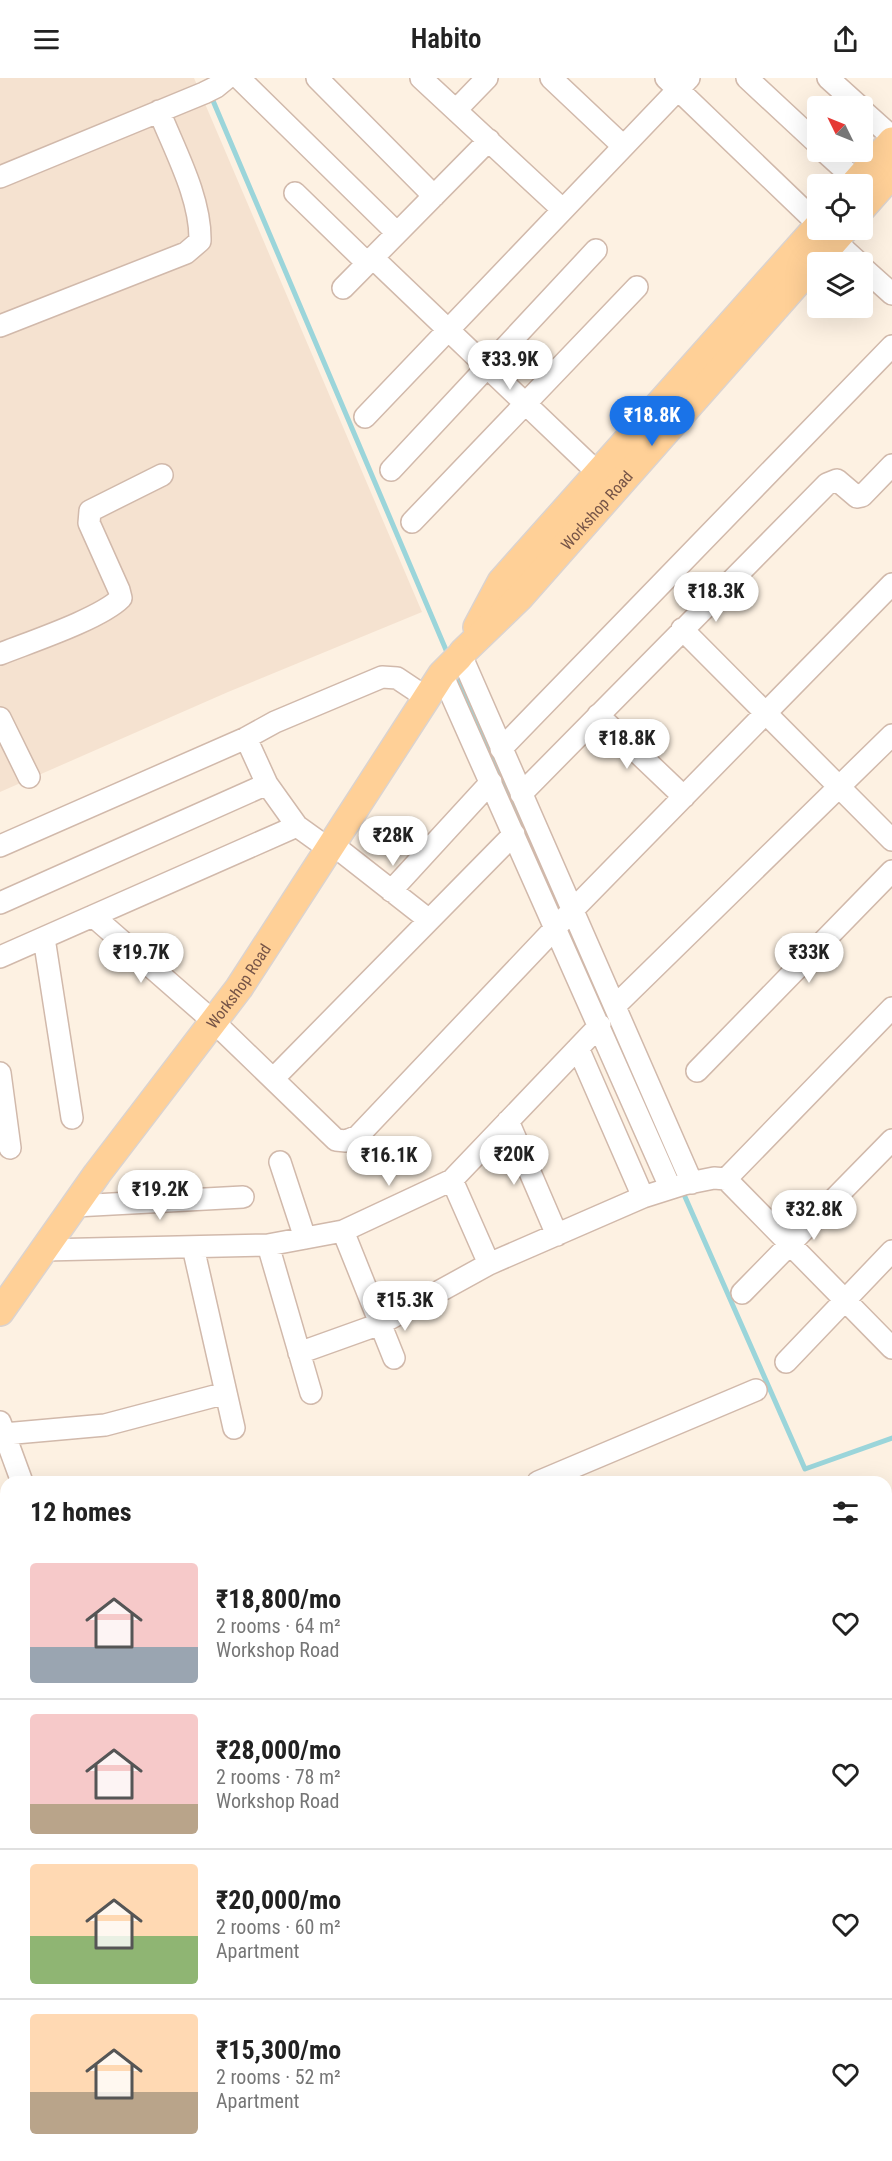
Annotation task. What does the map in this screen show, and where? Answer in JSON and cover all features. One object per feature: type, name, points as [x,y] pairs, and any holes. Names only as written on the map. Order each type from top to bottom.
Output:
[{"type":"main road","points":[[863,174],[892,139]]},
{"type":"main road","points":[[873,196],[892,174]]},
{"type":"main road","name":"Workshop Road","points":[[0,1312],[75,1206],[239,988],[427,698],[454,661],[501,582],[598,473],[818,240]]},
{"type":"main road","name":"Workshop Road","points":[[454,661],[519,597],[819,240]]},
{"type":"street","points":[[239,78],[397,233]]},
{"type":"street","points":[[316,78],[434,196]]},
{"type":"street","points":[[421,78],[562,210]]},
{"type":"street","points":[[456,110],[487,78]]},
{"type":"street","points":[[551,78],[622,146]]},
{"type":"street","points":[[747,78],[807,134]]},
{"type":"street","points":[[828,78],[848,96]]},
{"type":"street","points":[[365,417],[622,146],[678,82],[807,210]]},
{"type":"street","points":[[0,177],[216,86]]},
{"type":"street","points":[[0,326],[186,254],[200,241],[200,228],[193,192],[159,111]]},
{"type":"street","points":[[873,121],[892,139]]},
{"type":"street","points":[[343,288],[489,140]]},
{"type":"street","points":[[835,162],[846,174]]},
{"type":"street","points":[[295,194],[448,330],[598,473]]},
{"type":"street","points":[[837,240],[848,252]]},
{"type":"street","points":[[391,470],[596,250]]},
{"type":"street","points":[[873,277],[892,294]]},
{"type":"street","points":[[412,522],[637,286]]},
{"type":"street","points":[[501,749],[892,346]]},
{"type":"street","points":[[521,794],[827,484],[837,480],[857,497],[862,496],[892,465]]},
{"type":"street","points":[[0,654],[82,620],[114,605],[121,598],[89,523],[90,511],[162,475]]},
{"type":"street","points":[[93,916],[214,1022],[336,1140],[346,1141],[358,1136],[564,919],[892,584]]},
{"type":"street","points":[[682,629],[892,840]]},
{"type":"street","points":[[454,661],[501,749],[521,794],[600,1025],[680,1185]]},
{"type":"street","points":[[454,661],[491,782],[514,834],[615,1006],[680,1185]]},
{"type":"street","points":[[0,846],[382,677],[398,678],[427,698]]},
{"type":"street","points":[[598,715],[684,797]]},
{"type":"street","points":[[0,718],[29,777]]},
{"type":"street","points":[[615,1006],[892,735]]},
{"type":"street","points":[[246,738],[267,784],[297,825],[331,847],[429,920]]},
{"type":"street","points":[[391,891],[491,782]]},
{"type":"street","points":[[0,903],[267,784]]},
{"type":"street","points":[[0,957],[297,825]]},
{"type":"street","points":[[274,1078],[514,834]]},
{"type":"street","points":[[697,1071],[892,871]]},
{"type":"street","points":[[44,938],[72,1118]]},
{"type":"street","points":[[726,1179],[892,1008]]},
{"type":"street","points":[[44,1250],[268,1245],[343,1231],[452,1180],[600,1025]]},
{"type":"street","points":[[578,1048],[643,1197]]},
{"type":"street","points":[[0,1072],[10,1148]]},
{"type":"street","points":[[508,1121],[557,1235]]},
{"type":"street","points":[[742,1293],[892,1140]]},
{"type":"street","points":[[280,1162],[305,1238]]},
{"type":"street","points":[[299,1353],[380,1324],[489,1264],[643,1197],[680,1185],[714,1178],[726,1179],[892,1348]]},
{"type":"street","points":[[452,1180],[489,1264]]},
{"type":"street","points":[[75,1206],[243,1197]]},
{"type":"street","points":[[343,1231],[394,1358]]},
{"type":"street","points":[[268,1245],[311,1393]]},
{"type":"street","points":[[193,1247],[234,1428]]},
{"type":"street","points":[[786,1362],[892,1251]]},
{"type":"street","points":[[552,1476],[756,1390]]},
{"type":"street","points":[[20,1476],[2,1428],[105,1425],[226,1393]]},
{"type":"shaded area","points":[[0,78],[194,78],[422,612],[228,692],[0,792]]},
{"type":"waterway","points":[[211,96],[449,657]]},
{"type":"waterway","points":[[455,671],[557,907]]},
{"type":"waterway","points":[[682,1190],[805,1469],[892,1438]]}]
